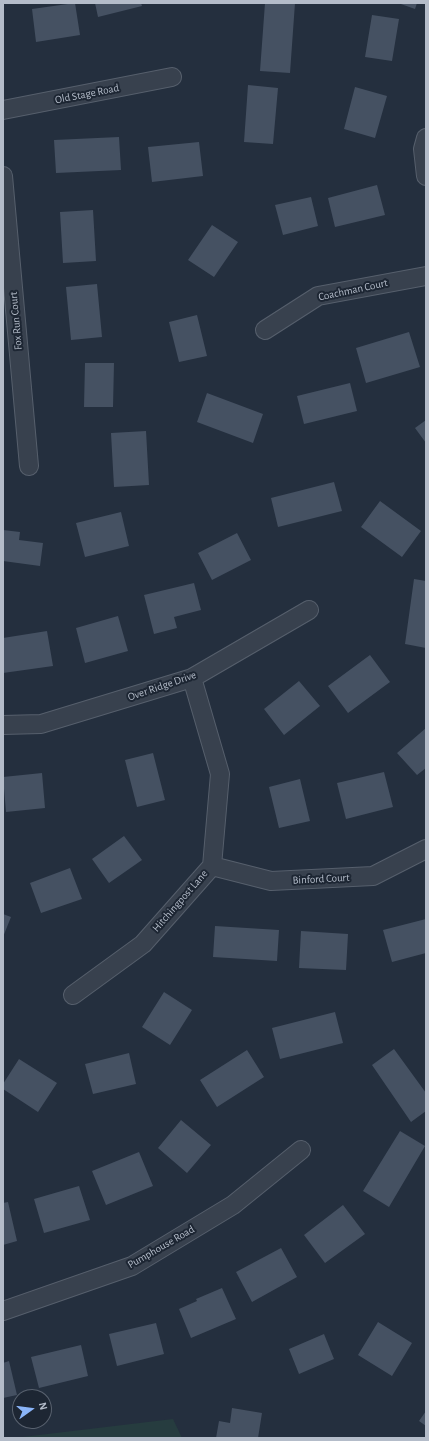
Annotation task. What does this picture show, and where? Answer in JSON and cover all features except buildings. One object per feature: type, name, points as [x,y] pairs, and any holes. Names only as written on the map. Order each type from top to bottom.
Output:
[{"type":"street","name":"Old Stage Road","points":[[3,110],[172,77]]},
{"type":"street","points":[[426,138],[423,149],[426,176]]},
{"type":"street","name":"Fox Run Court","points":[[3,176],[29,466]]},
{"type":"street","name":"Coachman Court","points":[[265,330],[318,296],[426,276]]},
{"type":"street","name":"Over Ridge Drive","points":[[3,725],[41,724],[192,678],[309,610]]},
{"type":"street","name":"Hitchingpost Lane","points":[[73,995],[143,944],[212,866],[220,774],[192,678]]},
{"type":"street","name":"Binford Court","points":[[212,866],[271,881],[373,876],[426,849]]},
{"type":"street","name":"Pumphouse Road","points":[[3,1311],[132,1266],[233,1205],[301,1150]]},
{"type":"green space","points":[[173,1419],[182,1438],[14,1438]]}]
